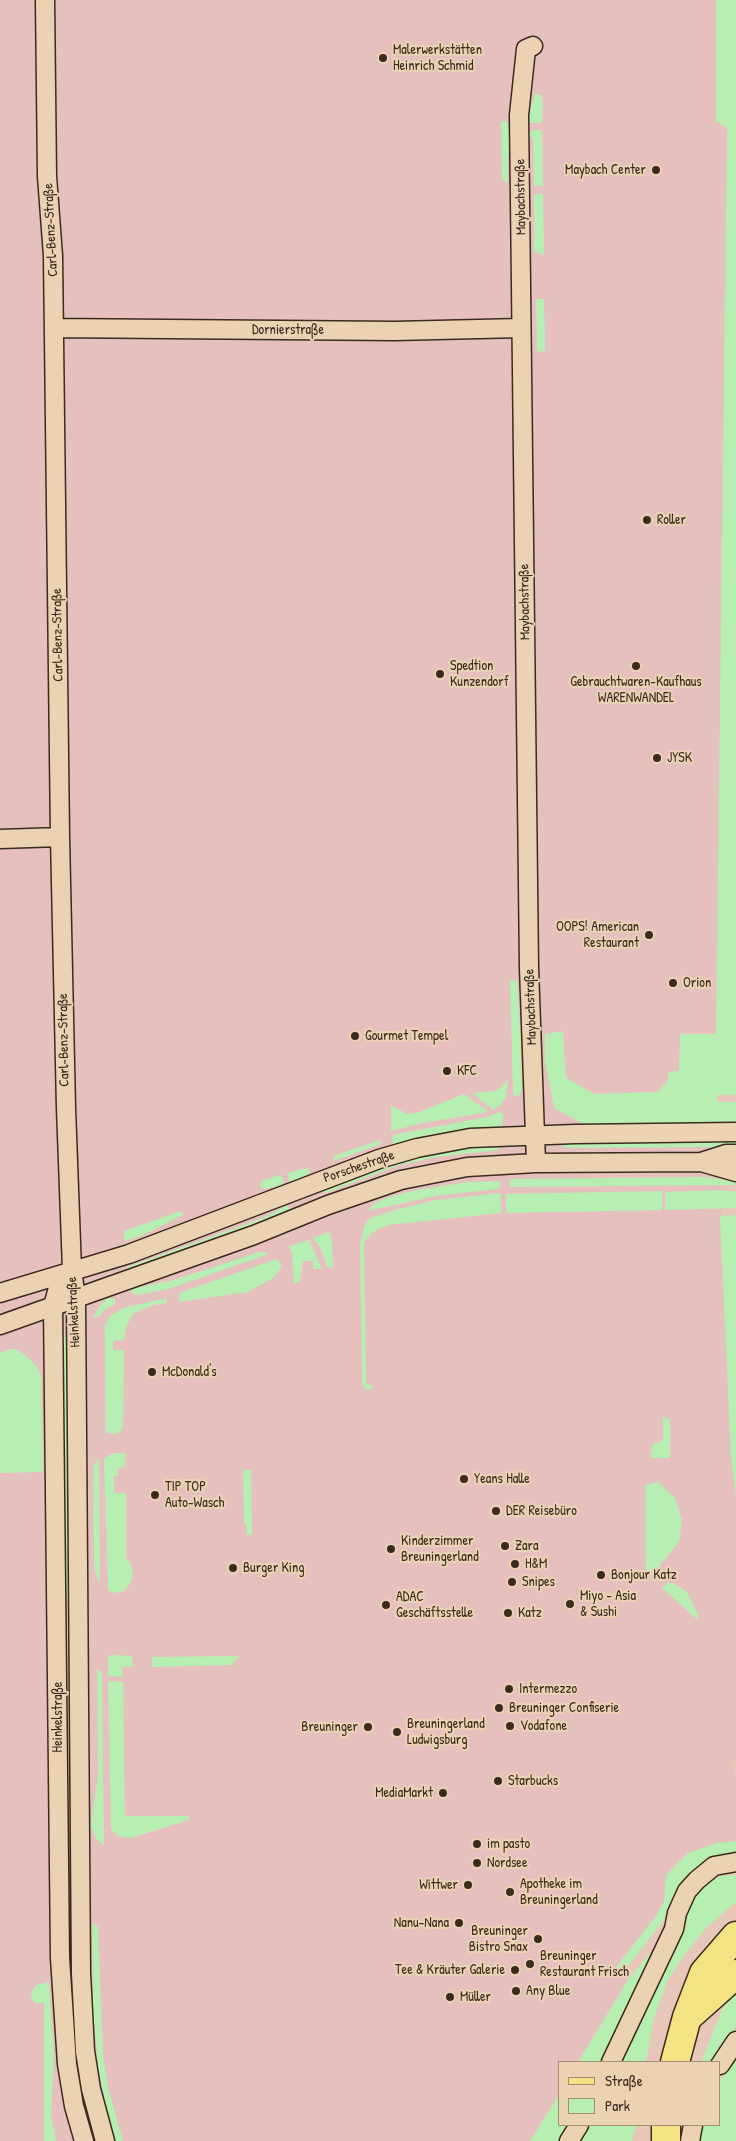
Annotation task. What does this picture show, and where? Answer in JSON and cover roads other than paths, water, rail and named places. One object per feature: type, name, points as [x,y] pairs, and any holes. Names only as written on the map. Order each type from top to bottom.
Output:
[{"type":"main road","points":[[675,2061],[687,2018],[704,1973],[726,1944],[736,1936]]},
{"type":"main road","points":[[687,2018],[736,1974]]},
{"type":"street","name":"Carl-Benz-Straße","points":[[45,0],[48,176],[53,256],[60,837],[72,1270]]},
{"type":"street","name":"Maybachstraße","points":[[533,46],[526,49],[519,115],[523,292],[521,328],[530,968],[536,1163]]},
{"type":"street","name":"Dornierstraße","points":[[54,328],[395,331],[521,328]]},
{"type":"street","points":[[0,839],[60,837]]},
{"type":"street","name":"Porschestraße","points":[[0,1293],[129,1254],[390,1155],[470,1138],[736,1132]]},
{"type":"street","name":"Porschestraße","points":[[701,1162],[726,1154],[736,1154]]},
{"type":"street","name":"Porschestraße","points":[[0,1324],[254,1235],[336,1202],[401,1180],[467,1167],[536,1163],[701,1162],[736,1172]]},
{"type":"street","name":"Heinkelstraße","points":[[72,1270],[76,1298],[81,1973],[85,2051],[91,2089],[105,2141]]},
{"type":"street","name":"Heinkelstraße","points":[[72,1270],[58,1288],[53,1306],[61,1973],[67,2064],[74,2106],[84,2141]]},
{"type":"street","points":[[611,2061],[674,1929],[677,1913],[687,1891],[714,1866],[736,1862]]},
{"type":"street","points":[[61,1973],[81,1973]]},
{"type":"street","points":[[721,2063],[736,2041]]},
{"type":"street","points":[[569,2141],[578,2126]]},
{"type":"place","name":"Malerwerkstätten Heinrich Schmid","points":[[383,58]]},
{"type":"place","name":"Maybach Center","points":[[656,170]]},
{"type":"place","name":"Roller","points":[[647,520]]},
{"type":"place","name":"Gebrauchtwaren-Kaufhaus WARENWANDEL","points":[[636,666]]},
{"type":"place","name":"Spedtion Kunzendorf","points":[[440,674]]},
{"type":"place","name":"JYSK","points":[[657,758]]},
{"type":"place","name":"OOPS! American Restaurant","points":[[649,935]]},
{"type":"place","name":"Orion","points":[[673,983]]},
{"type":"place","name":"Gourmet Tempel","points":[[355,1036]]},
{"type":"place","name":"KFC","points":[[447,1071]]},
{"type":"place","name":"McDonald's","points":[[152,1372]]},
{"type":"place","name":"Yeans Halle","points":[[464,1479]]},
{"type":"place","name":"TIP TOP Auto-Wasch","points":[[155,1495]]},
{"type":"place","name":"DER Reisebüro","points":[[496,1511]]},
{"type":"place","name":"Zara","points":[[505,1546]]},
{"type":"place","name":"Kinderzimmer Breuningerland","points":[[391,1549]]},
{"type":"place","name":"H&M","points":[[515,1564]]},
{"type":"place","name":"Burger King","points":[[233,1568]]},
{"type":"place","name":"Bonjour Katz","points":[[601,1575]]},
{"type":"place","name":"Snipes","points":[[512,1582]]},
{"type":"place","name":"Miyo - Asia & Sushi","points":[[570,1604]]},
{"type":"place","name":"ADAC Geschäftsstelle","points":[[386,1605]]},
{"type":"place","name":"Katz","points":[[508,1613]]},
{"type":"place","name":"Intermezzo","points":[[509,1689]]},
{"type":"place","name":"Breuninger Confiserie","points":[[499,1708]]},
{"type":"place","name":"Vodafone","points":[[510,1726]]},
{"type":"place","name":"Breuninger","points":[[368,1727]]},
{"type":"place","name":"Breuningerland Ludwigsburg","points":[[397,1732]]},
{"type":"place","name":"Starbucks","points":[[498,1781]]},
{"type":"place","name":"MediaMarkt","points":[[443,1793]]},
{"type":"place","name":"im pasto","points":[[477,1844]]},
{"type":"place","name":"Nordsee","points":[[477,1863]]},
{"type":"place","name":"Wittwer","points":[[468,1885]]},
{"type":"place","name":"Apotheke im Breuningerland","points":[[510,1892]]},
{"type":"place","name":"Nanu-Nana","points":[[459,1923]]},
{"type":"place","name":"Breuninger Bistro Snax","points":[[538,1939]]},
{"type":"place","name":"Breuninger Restaurant Frisch","points":[[530,1964]]},
{"type":"place","name":"Tee & Kräuter Galerie","points":[[515,1970]]},
{"type":"place","name":"Any Blue","points":[[516,1991]]},
{"type":"place","name":"Müller","points":[[450,1997]]}]
